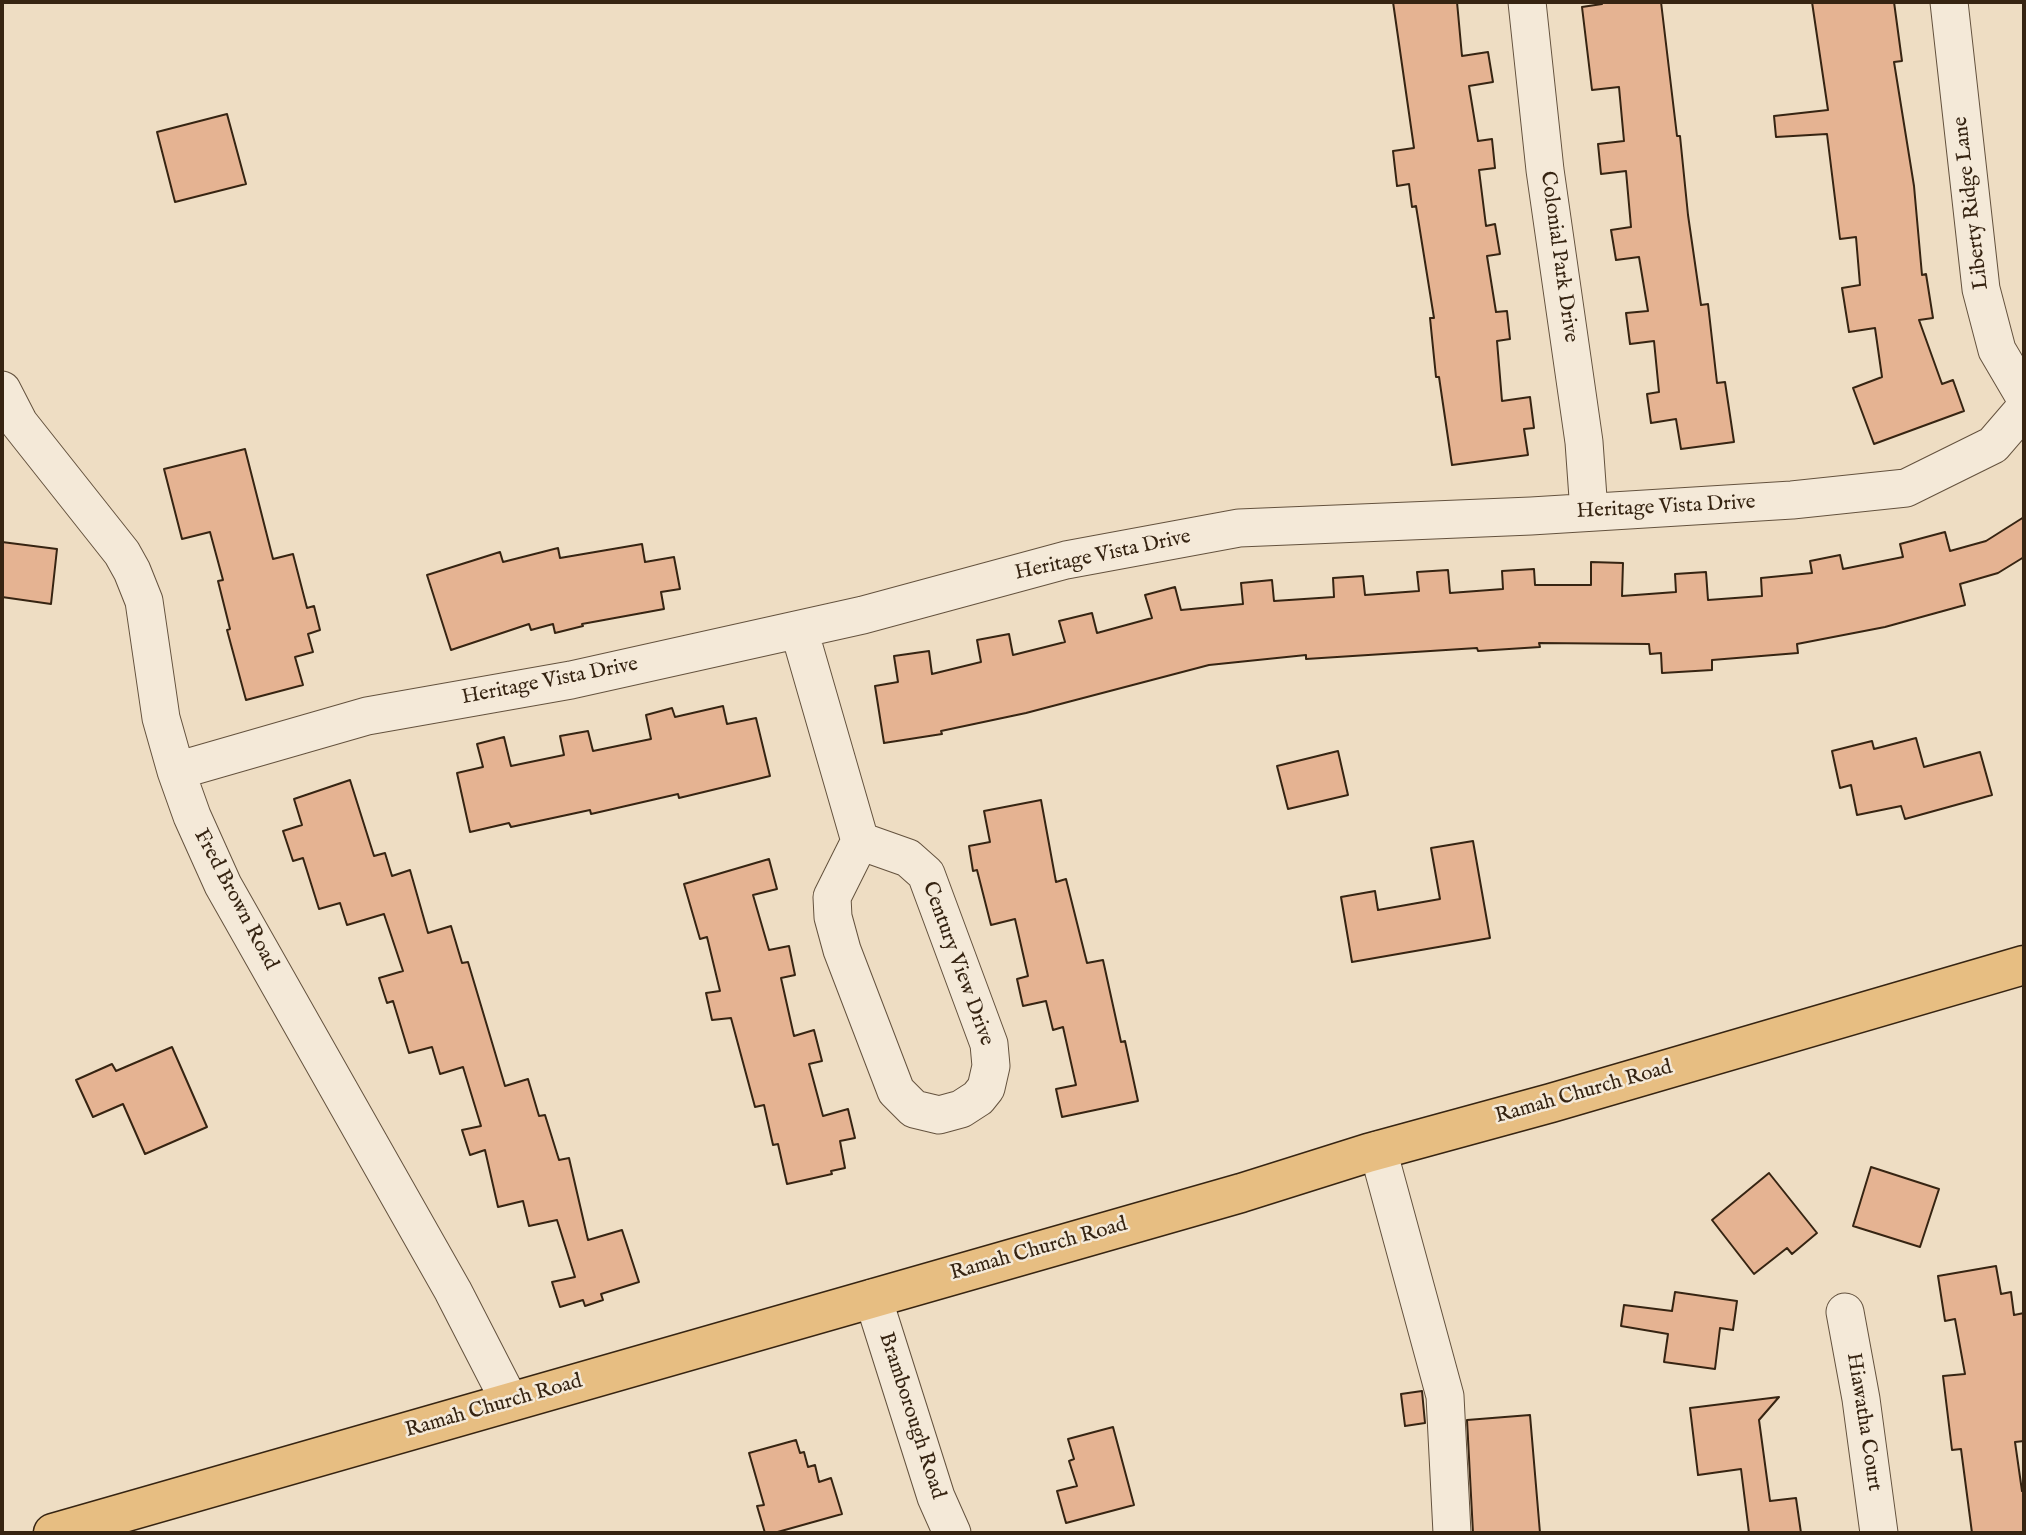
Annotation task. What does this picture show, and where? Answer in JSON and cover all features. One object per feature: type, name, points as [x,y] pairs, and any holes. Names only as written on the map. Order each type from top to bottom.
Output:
[{"type":"main road","name":"Ramah Church Road","points":[[53,1533],[1241,1193],[1378,1150],[1564,1099],[2024,965]]},
{"type":"street","name":"Colonial Park Drive","points":[[1527,2],[1545,170],[1584,442],[1589,512]]},
{"type":"street","name":"Liberty Ridge Lane","points":[[1950,2],[1981,289],[1997,350],[2024,396]]},
{"type":"street","name":"Fred Brown Road","points":[[2,390],[19,423],[122,553],[132,570],[144,601],[161,718],[176,771],[192,816],[223,885],[453,1291],[510,1402]]},
{"type":"street","name":"Heritage Vista Drive","points":[[176,771],[367,716],[571,680],[863,615],[1066,561],[1239,528],[1792,500],[1906,488],[1993,444],[2024,409]]},
{"type":"street","points":[[799,630],[860,841]]},
{"type":"street","name":"Century View Drive","points":[[860,841],[908,858],[926,874],[989,1044],[991,1066],[986,1088],[978,1098],[961,1109],[939,1115],[914,1109],[896,1091],[842,950],[833,917],[832,897],[860,841]]},
{"type":"street","points":[[1378,1150],[1445,1396],[1452,1533]]},
{"type":"street","name":"Bramborough Road","points":[[873,1298],[936,1497],[951,1533]]},
{"type":"street","name":"Hiawatha Court","points":[[1845,1312],[1861,1399],[1879,1533]]},
{"type":"building","points":[[1393,2],[1457,2],[1462,56],[1488,52],[1493,82],[1469,86],[1478,141],[1492,139],[1495,168],[1479,170],[1486,226],[1495,224],[1500,254],[1487,256],[1496,312],[1507,311],[1510,339],[1497,341],[1502,401],[1530,397],[1534,428],[1524,429],[1528,455],[1452,465],[1439,377],[1436,377],[1430,318],[1434,318],[1416,206],[1412,207],[1409,184],[1397,186],[1393,151],[1414,148]]},
{"type":"building","points":[[1602,2],[1661,2],[1701,305],[1708,304],[1717,383],[1725,382],[1734,442],[1681,449],[1676,419],[1651,423],[1647,394],[1659,392],[1654,341],[1630,344],[1626,313],[1648,311],[1639,257],[1616,260],[1611,230],[1631,227],[1626,171],[1601,174],[1598,144],[1624,141],[1619,87],[1592,90],[1582,7]]},
{"type":"building","points":[[1812,2],[1894,2],[1902,61],[1894,62],[1914,186],[1922,275],[1926,274],[1933,318],[1919,320],[1942,384],[1953,380],[1964,411],[1874,444],[1853,388],[1882,377],[1875,328],[1849,332],[1842,288],[1860,285],[1856,237],[1840,239],[1827,134],[1776,137],[1774,116],[1828,110]]},
{"type":"building","points":[[227,114],[246,184],[175,202],[157,132]]},
{"type":"building","points":[[245,449],[273,559],[293,554],[307,608],[314,606],[320,630],[308,634],[313,652],[295,657],[303,685],[246,700],[227,630],[230,629],[218,581],[223,580],[210,532],[182,539],[164,469]]},
{"type":"building","points":[[2024,517],[2024,557],[1998,573],[1960,584],[1965,605],[1885,627],[1797,644],[1798,653],[1712,660],[1712,670],[1662,673],[1661,653],[1650,654],[1649,644],[1539,643],[1540,647],[1478,651],[1477,648],[1306,659],[1306,655],[1209,665],[1026,713],[941,731],[942,734],[884,743],[875,686],[898,682],[894,656],[929,651],[932,674],[981,662],[977,640],[1009,634],[1013,655],[1065,642],[1059,621],[1092,613],[1097,633],[1152,618],[1145,595],[1175,587],[1181,610],[1243,604],[1241,583],[1272,580],[1274,601],[1334,597],[1333,578],[1363,576],[1365,595],[1419,591],[1417,572],[1448,570],[1450,593],[1503,589],[1502,571],[1534,569],[1535,585],[1591,585],[1591,562],[1623,563],[1622,596],[1676,592],[1675,574],[1706,572],[1708,600],[1762,596],[1761,578],[1812,573],[1810,561],[1840,555],[1843,569],[1903,557],[1900,544],[1945,532],[1950,551],[1986,541]]},
{"type":"building","points":[[2,542],[57,549],[51,604],[2,597]]},
{"type":"building","points":[[642,544],[645,562],[674,557],[680,589],[661,592],[664,609],[582,624],[583,626],[555,633],[553,624],[531,630],[529,624],[451,650],[427,575],[500,552],[503,562],[558,548],[560,558]]},
{"type":"building","points":[[723,706],[727,724],[756,718],[770,776],[679,798],[678,794],[591,814],[590,810],[511,827],[509,823],[470,832],[457,773],[483,767],[477,744],[504,737],[511,766],[564,755],[560,736],[588,731],[593,751],[651,739],[646,715],[672,708],[675,717]]},
{"type":"building","points":[[1916,738],[1924,767],[1980,752],[1992,795],[1905,819],[1901,806],[1857,815],[1851,785],[1840,788],[1832,751],[1872,741],[1874,749]]},
{"type":"building","points":[[1338,751],[1348,795],[1288,809],[1277,766]]},
{"type":"building","points":[[350,780],[374,856],[385,853],[392,876],[410,870],[428,933],[451,926],[462,963],[468,962],[505,1086],[528,1079],[539,1116],[545,1115],[559,1160],[569,1158],[588,1240],[622,1230],[639,1282],[601,1294],[603,1300],[585,1306],[583,1300],[560,1307],[552,1282],[575,1277],[557,1220],[529,1226],[523,1201],[498,1207],[485,1150],[470,1155],[462,1130],[481,1126],[463,1067],[440,1074],[432,1047],[409,1053],[393,1001],[387,1003],[379,978],[403,971],[384,914],[347,925],[340,903],[319,909],[303,858],[293,861],[283,831],[302,825],[294,799]]},
{"type":"building","points":[[1041,800],[1056,882],[1066,879],[1087,963],[1103,960],[1121,1042],[1125,1041],[1138,1101],[1062,1117],[1056,1089],[1076,1085],[1063,1027],[1053,1030],[1046,1001],[1023,1006],[1017,979],[1028,976],[1015,919],[991,925],[977,870],[973,871],[969,846],[990,842],[984,811]]},
{"type":"building","points":[[1473,841],[1490,938],[1352,962],[1341,897],[1375,891],[1378,910],[1440,899],[1431,848]]},
{"type":"building","points":[[769,859],[777,889],[753,895],[769,950],[789,946],[795,975],[781,978],[794,1036],[814,1030],[822,1061],[809,1064],[823,1116],[848,1109],[855,1138],[840,1141],[845,1168],[831,1171],[832,1174],[787,1184],[778,1144],[773,1145],[764,1105],[755,1107],[731,1018],[712,1020],[706,993],[720,991],[707,937],[700,939],[684,884]]},
{"type":"building","points":[[172,1047],[207,1127],[145,1154],[123,1104],[93,1117],[76,1080],[112,1064],[116,1071]]},
{"type":"building","points":[[1871,1167],[1939,1189],[1920,1247],[1853,1226]]},
{"type":"building","points":[[1769,1173],[1817,1233],[1792,1254],[1787,1248],[1754,1274],[1712,1220]]},
{"type":"building","points":[[1996,1266],[2001,1294],[2011,1292],[2014,1315],[2024,1313],[2024,1441],[2015,1442],[2024,1491],[2024,1533],[1972,1533],[1961,1449],[1952,1450],[1943,1376],[1965,1374],[1955,1319],[1945,1321],[1938,1276]]},
{"type":"building","points":[[1675,1292],[1737,1301],[1733,1330],[1720,1328],[1715,1369],[1664,1362],[1668,1334],[1621,1326],[1624,1305],[1672,1311]]},
{"type":"building","points":[[1422,1391],[1425,1423],[1405,1426],[1401,1394]]},
{"type":"building","points":[[1779,1397],[1759,1420],[1770,1501],[1796,1498],[1801,1533],[1749,1533],[1741,1469],[1698,1475],[1690,1408]]},
{"type":"building","points":[[1530,1415],[1540,1533],[1473,1533],[1467,1420]]},
{"type":"building","points":[[1113,1427],[1134,1505],[1066,1523],[1057,1491],[1077,1486],[1069,1461],[1074,1459],[1068,1439]]},
{"type":"building","points":[[796,1440],[800,1453],[804,1452],[808,1467],[815,1465],[819,1482],[831,1478],[842,1514],[774,1533],[765,1533],[757,1506],[764,1505],[749,1453]]}]
